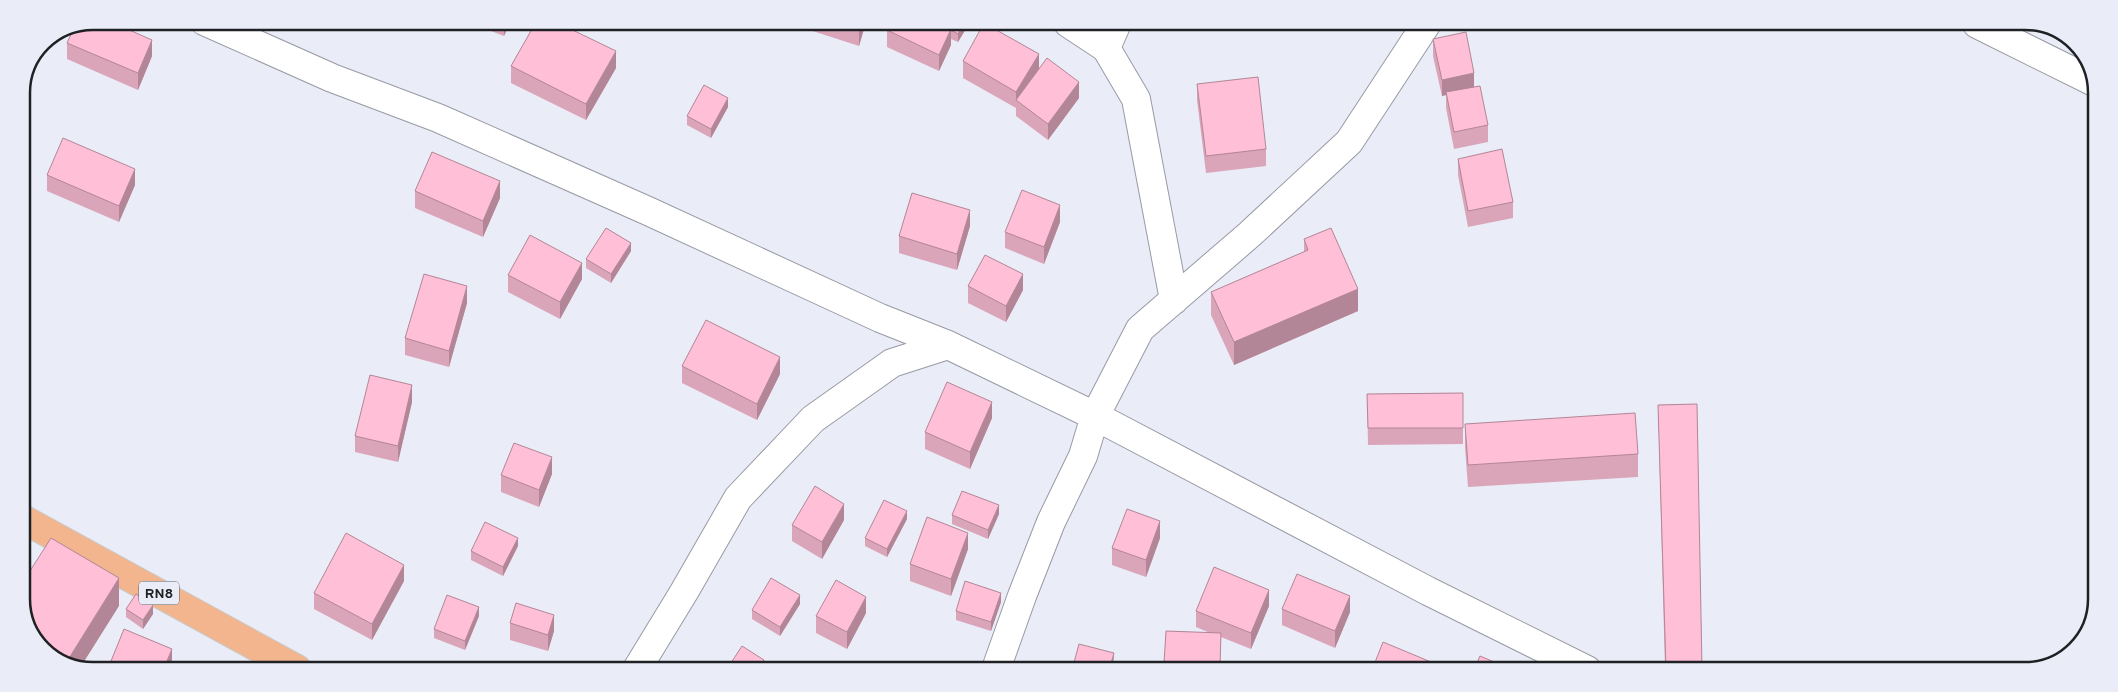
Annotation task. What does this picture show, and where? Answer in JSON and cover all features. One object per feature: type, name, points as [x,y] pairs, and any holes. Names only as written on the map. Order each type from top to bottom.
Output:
[{"type":"main road","name":"RN8","points":[[30,523],[286,662]]},
{"type":"street","points":[[224,30],[332,78],[438,118],[674,223],[880,318],[948,345],[1095,416],[1419,587],[1571,662]]},
{"type":"street","points":[[1080,30],[1106,48],[1136,99],[1174,300]]},
{"type":"street","points":[[1106,48],[1114,30]]},
{"type":"street","points":[[998,662],[1051,522],[1083,456],[1095,416],[1140,329],[1250,234],[1349,142],[1422,30]]},
{"type":"street","points":[[1989,30],[2086,78]]},
{"type":"street","points":[[641,662],[738,498],[813,419],[892,363],[948,345]]},
{"type":"building","points":[[93,30],[129,30],[152,40],[138,73],[67,43],[71,34]]},
{"type":"building","points":[[531,30],[573,30],[616,51],[586,104],[511,66]]},
{"type":"building","points":[[887,30],[951,30],[939,55]]},
{"type":"building","points":[[951,30],[960,30],[958,34]]},
{"type":"building","points":[[980,30],[996,30],[1039,54],[1016,92],[963,61]]},
{"type":"building","points":[[1466,32],[1474,73],[1442,80],[1433,39]]},
{"type":"building","points":[[1047,58],[1079,82],[1048,124],[1016,100]]},
{"type":"building","points":[[1258,77],[1266,149],[1206,156],[1197,84]]},
{"type":"building","points":[[704,85],[728,98],[711,129],[687,116]]},
{"type":"building","points":[[1480,86],[1488,125],[1454,132],[1446,92]]},
{"type":"building","points":[[63,138],[135,169],[119,206],[47,175]]},
{"type":"building","points":[[1502,149],[1513,202],[1468,211],[1458,159]]},
{"type":"building","points":[[432,152],[500,181],[483,221],[415,191]]},
{"type":"building","points":[[1022,190],[1060,205],[1044,247],[1005,232]]},
{"type":"building","points":[[912,193],[970,210],[957,254],[899,236]]},
{"type":"building","points":[[606,228],[631,243],[611,274],[586,259]]},
{"type":"building","points":[[1331,228],[1358,289],[1234,342],[1211,292],[1308,250],[1304,239]]},
{"type":"building","points":[[530,235],[582,263],[560,302],[508,275]]},
{"type":"building","points":[[985,255],[1023,274],[1006,306],[968,286]]},
{"type":"building","points":[[424,274],[467,286],[449,351],[405,338]]},
{"type":"building","points":[[706,320],[780,357],[757,404],[682,366]]},
{"type":"building","points":[[370,375],[412,385],[398,446],[355,436]]},
{"type":"building","points":[[947,382],[992,402],[970,452],[925,432]]},
{"type":"building","points":[[1463,393],[1463,428],[1368,428],[1367,394]]},
{"type":"building","points":[[1697,404],[1702,662],[1666,662],[1658,405]]},
{"type":"building","points":[[1635,413],[1638,454],[1468,465],[1465,424]]},
{"type":"building","points":[[514,443],[552,457],[539,490],[501,475]]},
{"type":"building","points":[[815,486],[844,504],[822,542],[792,525]]},
{"type":"building","points":[[962,491],[999,505],[988,530],[952,515]]},
{"type":"building","points":[[884,500],[907,511],[887,549],[865,538]]},
{"type":"building","points":[[1127,509],[1160,521],[1146,560],[1112,548]]},
{"type":"building","points":[[927,517],[968,533],[951,579],[910,564]]},
{"type":"building","points":[[485,522],[518,538],[503,567],[471,551]]},
{"type":"building","points":[[346,533],[404,565],[372,624],[314,593]]},
{"type":"building","points":[[51,538],[119,578],[70,657],[52,646],[41,634],[35,623],[30,603],[30,571]]},
{"type":"building","points":[[1214,567],[1269,590],[1251,633],[1196,611]]},
{"type":"building","points":[[1297,574],[1350,596],[1335,631],[1282,609]]},
{"type":"building","points":[[771,578],[800,595],[780,627],[752,610]]},
{"type":"building","points":[[836,580],[866,597],[847,632],[816,616]]},
{"type":"building","points":[[965,581],[1001,593],[991,622],[956,611]]},
{"type":"building","points":[[136,594],[153,605],[143,620],[126,609]]},
{"type":"building","points":[[447,595],[479,607],[465,641],[434,629]]},
{"type":"building","points":[[516,603],[554,615],[548,635],[510,623]]},
{"type":"building","points":[[124,629],[172,649],[167,662],[111,662]]},
{"type":"building","points":[[1166,631],[1221,633],[1220,662],[1164,662]]},
{"type":"building","points":[[1383,642],[1431,662],[1375,662]]},
{"type":"building","points":[[1079,644],[1114,653],[1111,662],[1074,662]]},
{"type":"building","points":[[742,646],[764,660],[763,662],[732,662]]},
{"type":"building","points":[[1480,656],[1494,662],[1477,662]]}]
